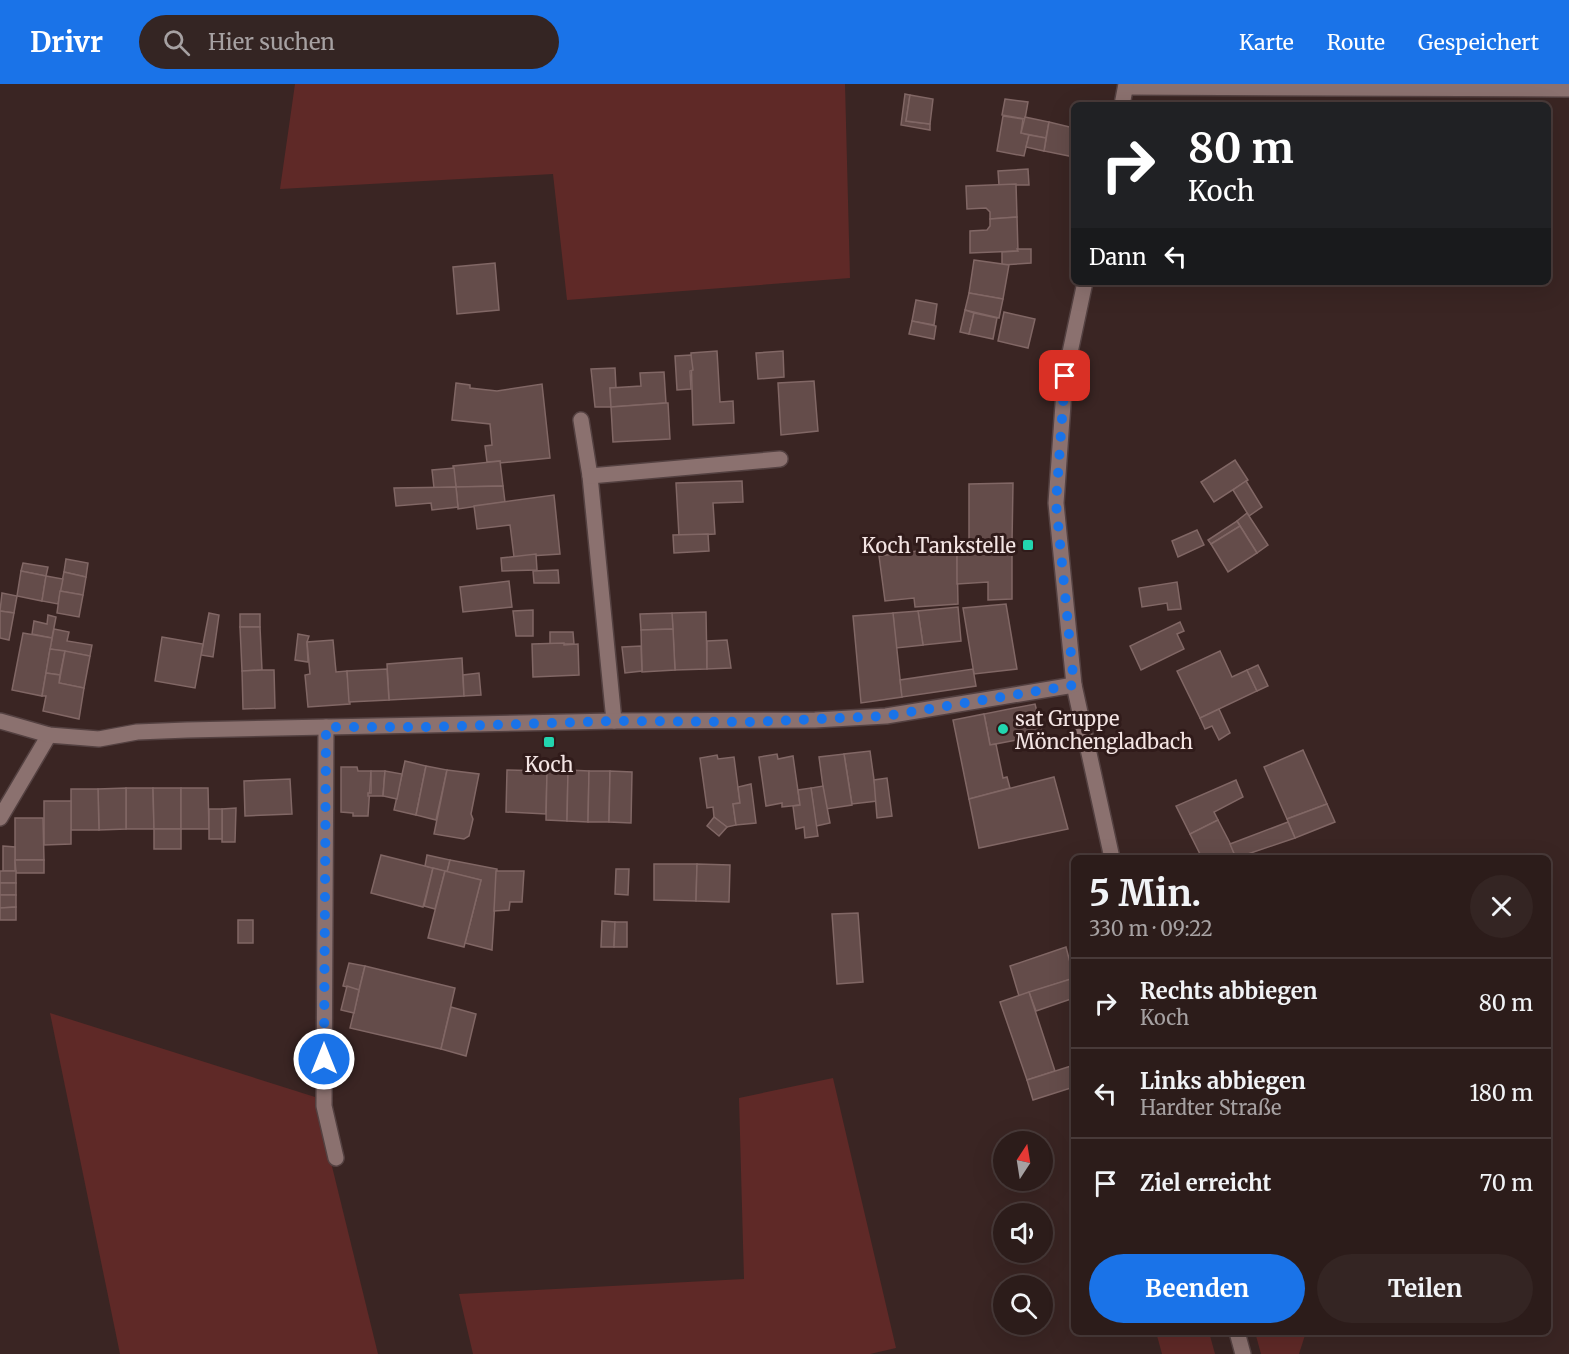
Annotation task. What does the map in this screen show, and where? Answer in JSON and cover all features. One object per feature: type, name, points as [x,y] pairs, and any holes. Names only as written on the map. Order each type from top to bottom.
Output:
[{"type":"street","points":[[1123,102],[1126,86],[1569,89]]},
{"type":"street","points":[[1084,285],[1065,376],[1056,503],[1074,685],[1111,855]]},
{"type":"street","points":[[581,420],[590,476],[614,721]]},
{"type":"street","points":[[590,476],[780,459]]},
{"type":"street","points":[[0,721],[49,735],[99,739],[137,732],[326,727],[430,727],[614,721],[751,722],[886,716],[1074,685]]},
{"type":"street","points":[[326,727],[324,1106],[336,1158]]},
{"type":"street","points":[[0,818],[49,735]]},
{"type":"street","points":[[1238,1335],[1244,1354]]},
{"type":"shaded area","points":[[295,84],[845,84],[850,278],[567,300],[553,174],[280,189]]},
{"type":"shaded area","points":[[1373,101],[1477,102],[1373,102]]},
{"type":"shaded area","points":[[50,1013],[315,1097],[378,1354],[120,1354]]},
{"type":"shaded area","points":[[833,1078],[896,1348],[870,1354],[473,1354],[459,1294],[744,1279],[739,1098]]},
{"type":"shaded area","points":[[1157,1335],[1210,1335],[1215,1354],[1162,1354]]},
{"type":"shaded area","points":[[1256,1335],[1305,1335],[1299,1354],[1261,1354]]},
{"type":"building","points":[[905,94],[910,95],[906,121],[930,124],[930,130],[901,125]]},
{"type":"building","points":[[910,95],[933,99],[930,124],[906,121]]},
{"type":"building","points":[[1005,99],[1028,102],[1025,119],[1002,115]]},
{"type":"building","points":[[1003,116],[1023,119],[1021,133],[1029,135],[1024,156],[997,151]]},
{"type":"building","points":[[1025,117],[1049,122],[1046,138],[1021,133]]},
{"type":"building","points":[[1049,122],[1071,127],[1071,156],[1044,151]]},
{"type":"building","points":[[1029,135],[1046,138],[1044,151],[1026,147]]},
{"type":"building","points":[[1028,169],[1029,185],[999,185],[998,171]]},
{"type":"building","points":[[1016,184],[1017,217],[990,219],[990,212],[986,208],[967,209],[966,186]]},
{"type":"building","points":[[1017,217],[1018,251],[970,253],[970,231],[987,230],[990,226],[990,219]]},
{"type":"building","points":[[1017,249],[1031,249],[1031,263],[1002,265],[1002,252],[1018,251]]},
{"type":"building","points":[[974,260],[1009,265],[1003,299],[969,293]]},
{"type":"building","points":[[495,263],[499,310],[457,314],[453,267]]},
{"type":"building","points":[[969,293],[1003,299],[999,318],[965,310]]},
{"type":"building","points":[[916,300],[937,304],[934,325],[912,321]]},
{"type":"building","points":[[965,310],[974,313],[969,334],[960,332]]},
{"type":"building","points":[[1004,312],[1035,319],[1028,348],[998,341]]},
{"type":"building","points":[[974,313],[997,318],[993,339],[969,334]]},
{"type":"building","points":[[912,321],[936,326],[934,339],[909,334]]},
{"type":"building","points":[[717,351],[720,402],[733,401],[734,423],[693,425],[691,353]]},
{"type":"building","points":[[783,351],[784,377],[758,379],[756,353]]},
{"type":"building","points":[[691,355],[693,370],[690,371],[691,389],[677,390],[675,356]]},
{"type":"building","points":[[615,368],[616,388],[610,388],[611,407],[595,407],[591,369]]},
{"type":"building","points":[[664,372],[666,403],[611,407],[610,388],[641,386],[640,373]]},
{"type":"building","points":[[814,381],[818,431],[781,435],[778,383]]},
{"type":"building","points":[[456,383],[470,385],[470,388],[497,391],[542,384],[550,458],[500,463],[500,461],[487,462],[485,446],[492,445],[490,424],[452,420]]},
{"type":"building","points":[[668,403],[670,439],[613,442],[611,407]]},
{"type":"building","points":[[1235,460],[1248,480],[1214,502],[1201,482]]},
{"type":"building","points":[[500,461],[503,486],[456,487],[453,466]]},
{"type":"building","points":[[454,468],[456,487],[434,488],[432,470]]},
{"type":"building","points":[[742,481],[743,502],[713,503],[715,534],[679,536],[676,483]]},
{"type":"building","points":[[1246,481],[1262,507],[1249,516],[1233,490]]},
{"type":"building","points":[[1013,483],[1012,543],[969,543],[969,484]]},
{"type":"building","points":[[503,486],[505,502],[458,509],[456,487]]},
{"type":"building","points":[[456,487],[458,507],[432,510],[431,503],[396,506],[394,488]]},
{"type":"building","points":[[554,495],[560,554],[514,557],[510,525],[477,529],[474,506]]},
{"type":"building","points":[[1247,513],[1268,545],[1257,553],[1237,521]]},
{"type":"building","points":[[1237,521],[1240,526],[1211,544],[1208,540]]},
{"type":"building","points":[[1240,526],[1257,553],[1228,572],[1211,544]]},
{"type":"building","points":[[1197,530],[1204,545],[1178,557],[1172,541]]},
{"type":"building","points":[[708,534],[709,551],[674,553],[673,535]]},
{"type":"building","points":[[941,548],[941,552],[957,551],[958,604],[915,607],[914,598],[885,601],[879,556]]},
{"type":"building","points":[[1012,550],[1012,599],[988,600],[988,582],[957,584],[957,551]]},
{"type":"building","points":[[536,554],[537,570],[502,571],[501,558]]},
{"type":"building","points":[[66,559],[88,563],[86,577],[64,572]]},
{"type":"building","points":[[23,563],[48,567],[46,576],[21,571]]},
{"type":"building","points":[[558,570],[559,583],[534,583],[533,571]]},
{"type":"building","points":[[21,571],[46,576],[42,601],[17,596]]},
{"type":"building","points":[[64,572],[86,577],[83,595],[60,591]]},
{"type":"building","points":[[46,576],[63,579],[58,604],[42,601]]},
{"type":"building","points":[[509,581],[512,607],[463,612],[460,587]]},
{"type":"building","points":[[1177,582],[1181,609],[1168,610],[1167,603],[1142,607],[1139,588]]},
{"type":"building","points":[[60,591],[83,595],[79,617],[57,613]]},
{"type":"building","points":[[2,593],[17,596],[14,613],[0,611]]},
{"type":"building","points":[[1006,604],[1017,669],[974,674],[963,608]]},
{"type":"building","points":[[958,607],[961,641],[923,645],[918,611]]},
{"type":"building","points":[[533,610],[533,636],[516,636],[513,611]]},
{"type":"building","points":[[0,611],[14,613],[9,640],[0,638]]},
{"type":"building","points":[[918,611],[923,645],[896,648],[893,613]]},
{"type":"building","points":[[706,612],[707,669],[675,670],[672,613]]},
{"type":"building","points":[[209,613],[219,615],[213,657],[201,655]]},
{"type":"building","points":[[672,613],[673,629],[641,630],[640,614]]},
{"type":"building","points":[[893,613],[902,697],[861,703],[853,616]]},
{"type":"building","points":[[240,614],[260,614],[260,627],[240,627]]},
{"type":"building","points":[[48,615],[56,617],[52,638],[32,634],[34,621],[47,624]]},
{"type":"building","points":[[1180,622],[1184,631],[1177,634],[1184,649],[1141,670],[1130,646]]},
{"type":"building","points":[[240,627],[260,627],[262,670],[242,671]]},
{"type":"building","points":[[54,629],[69,632],[67,641],[92,645],[90,656],[50,649]]},
{"type":"building","points":[[673,629],[675,670],[642,672],[641,630]]},
{"type":"building","points":[[550,632],[573,632],[574,644],[550,644]]},
{"type":"building","points":[[23,633],[52,638],[42,696],[12,690]]},
{"type":"building","points":[[298,634],[309,636],[308,662],[295,660]]},
{"type":"building","points":[[162,637],[203,644],[195,688],[155,681]]},
{"type":"building","points":[[333,640],[336,672],[347,671],[350,704],[308,707],[305,675],[310,674],[307,642]]},
{"type":"building","points":[[727,640],[731,668],[707,669],[707,641]]},
{"type":"building","points":[[564,643],[564,645],[578,644],[579,675],[533,677],[532,644]]},
{"type":"building","points":[[641,646],[642,671],[625,673],[622,647]]},
{"type":"building","points":[[50,649],[65,651],[60,675],[46,673]]},
{"type":"building","points":[[65,651],[90,656],[84,688],[59,683]]},
{"type":"building","points":[[1220,651],[1232,677],[1247,670],[1257,691],[1200,718],[1177,671]]},
{"type":"building","points":[[462,658],[464,696],[389,700],[387,664]]},
{"type":"building","points":[[1258,665],[1268,686],[1257,691],[1247,670]]},
{"type":"building","points":[[387,669],[389,700],[349,702],[347,671]]},
{"type":"building","points":[[973,669],[976,686],[902,697],[900,680]]},
{"type":"building","points":[[274,670],[275,708],[243,709],[242,671]]},
{"type":"building","points":[[46,673],[60,675],[59,683],[84,688],[79,719],[43,711],[46,696],[42,696]]},
{"type":"building","points":[[479,673],[481,695],[464,696],[463,675]]},
{"type":"building","points":[[1035,704],[1043,735],[990,745],[984,714]]},
{"type":"building","points":[[1219,709],[1230,733],[1219,740],[1212,726],[1205,729],[1200,718]]},
{"type":"building","points":[[984,714],[990,745],[996,744],[1003,778],[1007,777],[1010,788],[969,799],[953,720]]},
{"type":"building","points":[[1303,750],[1327,804],[1287,819],[1264,767]]},
{"type":"building","points":[[870,751],[877,801],[852,804],[844,754]]},
{"type":"building","points":[[777,754],[778,759],[793,756],[800,805],[782,807],[782,803],[766,806],[759,757]]},
{"type":"building","points":[[844,754],[852,805],[826,809],[819,757]]},
{"type":"building","points":[[717,755],[718,759],[734,757],[740,803],[733,804],[736,825],[727,827],[714,817],[713,807],[707,808],[700,758]]},
{"type":"building","points":[[405,761],[426,766],[416,815],[394,810]]},
{"type":"building","points":[[426,766],[447,770],[436,820],[416,815]]},
{"type":"building","points":[[341,767],[357,767],[358,771],[371,771],[368,816],[353,816],[353,813],[341,812]]},
{"type":"building","points":[[447,770],[479,774],[471,814],[473,819],[469,836],[464,839],[434,834]]},
{"type":"building","points":[[507,770],[547,771],[546,814],[506,812]]},
{"type":"building","points":[[547,770],[568,770],[567,821],[546,820]]},
{"type":"building","points":[[568,770],[589,771],[588,822],[567,821]]},
{"type":"building","points":[[371,771],[385,771],[383,796],[368,796],[368,793],[371,793]]},
{"type":"building","points":[[385,771],[402,774],[397,799],[383,796]]},
{"type":"building","points":[[589,771],[610,771],[609,822],[588,822]]},
{"type":"building","points":[[610,771],[632,772],[631,823],[609,822]]},
{"type":"building","points":[[1054,777],[1068,829],[979,848],[969,799]]},
{"type":"building","points":[[887,778],[892,816],[877,818],[874,780]]},
{"type":"building","points":[[290,779],[292,814],[245,816],[244,781]]},
{"type":"building","points":[[1236,780],[1243,797],[1214,812],[1218,820],[1190,834],[1176,806]]},
{"type":"building","points":[[751,784],[756,823],[736,825],[733,804],[740,803],[738,787]]},
{"type":"building","points":[[823,786],[830,823],[816,826],[811,788]]},
{"type":"building","points":[[126,788],[153,788],[154,829],[126,829]]},
{"type":"building","points":[[126,788],[126,829],[99,830],[98,789]]},
{"type":"building","points":[[153,788],[181,788],[181,829],[154,829]]},
{"type":"building","points":[[181,788],[208,788],[209,829],[181,829]]},
{"type":"building","points":[[811,788],[818,836],[805,838],[804,827],[796,829],[793,806],[800,805],[798,790]]},
{"type":"building","points":[[71,789],[98,789],[99,830],[71,830]]},
{"type":"building","points":[[44,801],[71,801],[71,844],[44,845]]},
{"type":"building","points":[[1327,804],[1335,822],[1295,838],[1287,819]]},
{"type":"building","points":[[236,808],[235,842],[222,842],[222,809]]},
{"type":"building","points":[[209,809],[222,809],[222,839],[209,839]]},
{"type":"building","points":[[714,817],[727,827],[719,836],[707,826]]},
{"type":"building","points":[[15,818],[43,818],[44,860],[15,860]]},
{"type":"building","points":[[1218,820],[1235,855],[1200,855],[1190,834]]},
{"type":"building","points":[[1288,822],[1295,838],[1245,855],[1235,855],[1230,844]]},
{"type":"building","points":[[154,829],[181,829],[181,849],[154,849]]},
{"type":"building","points":[[3,846],[15,847],[15,871],[3,871]]},
{"type":"building","points":[[381,855],[433,868],[423,907],[371,893]]},
{"type":"building","points":[[427,855],[450,860],[447,872],[425,866]]},
{"type":"building","points":[[15,860],[44,860],[44,873],[16,873]]},
{"type":"building","points":[[450,860],[497,869],[492,950],[465,943],[481,880],[447,872]]},
{"type":"building","points":[[654,864],[697,864],[696,901],[654,900]]},
{"type":"building","points":[[697,864],[730,865],[729,902],[696,901]]},
{"type":"building","points":[[433,868],[445,871],[435,909],[424,906]]},
{"type":"building","points":[[616,869],[629,869],[628,895],[615,894]]},
{"type":"building","points":[[0,871],[16,871],[16,883],[0,883]]},
{"type":"building","points":[[445,871],[481,880],[464,947],[428,938]]},
{"type":"building","points":[[496,871],[524,871],[522,902],[510,902],[509,910],[494,911]]},
{"type":"building","points":[[0,883],[16,883],[16,895],[0,895]]},
{"type":"building","points":[[0,895],[16,895],[16,907],[0,908]]},
{"type":"building","points":[[16,907],[16,920],[0,920],[0,908]]},
{"type":"building","points":[[858,913],[863,982],[837,984],[832,914]]},
{"type":"building","points":[[238,920],[253,920],[253,943],[238,943]]},
{"type":"building","points":[[602,921],[615,922],[614,947],[601,947]]},
{"type":"building","points":[[615,922],[627,922],[627,947],[614,947]]},
{"type":"building","points":[[1066,947],[1071,966],[1071,979],[1019,996],[1010,966]]},
{"type":"building","points":[[349,963],[365,966],[359,990],[343,986]]},
{"type":"building","points":[[365,966],[455,988],[441,1049],[350,1028]]},
{"type":"building","points":[[1071,979],[1071,999],[1036,1011],[1029,992]]},
{"type":"building","points":[[347,986],[359,990],[354,1013],[341,1010]]},
{"type":"building","points":[[1029,992],[1055,1071],[1027,1080],[1000,1002]]},
{"type":"building","points":[[451,1007],[476,1014],[466,1056],[441,1049]]},
{"type":"building","points":[[1071,1066],[1071,1088],[1033,1100],[1027,1080]]},
{"type":"place","name":"Koch Tankstelle","points":[[1028,545]]},
{"type":"place","name":"sat Gruppe Mönchengladbach","points":[[1003,729]]},
{"type":"place","name":"Koch","points":[[549,742]]},
{"type":"route","points":[[324,1059],[326,727],[430,727],[614,721],[815,720],[886,716],[1074,685],[1056,503],[1065,376]]}]
